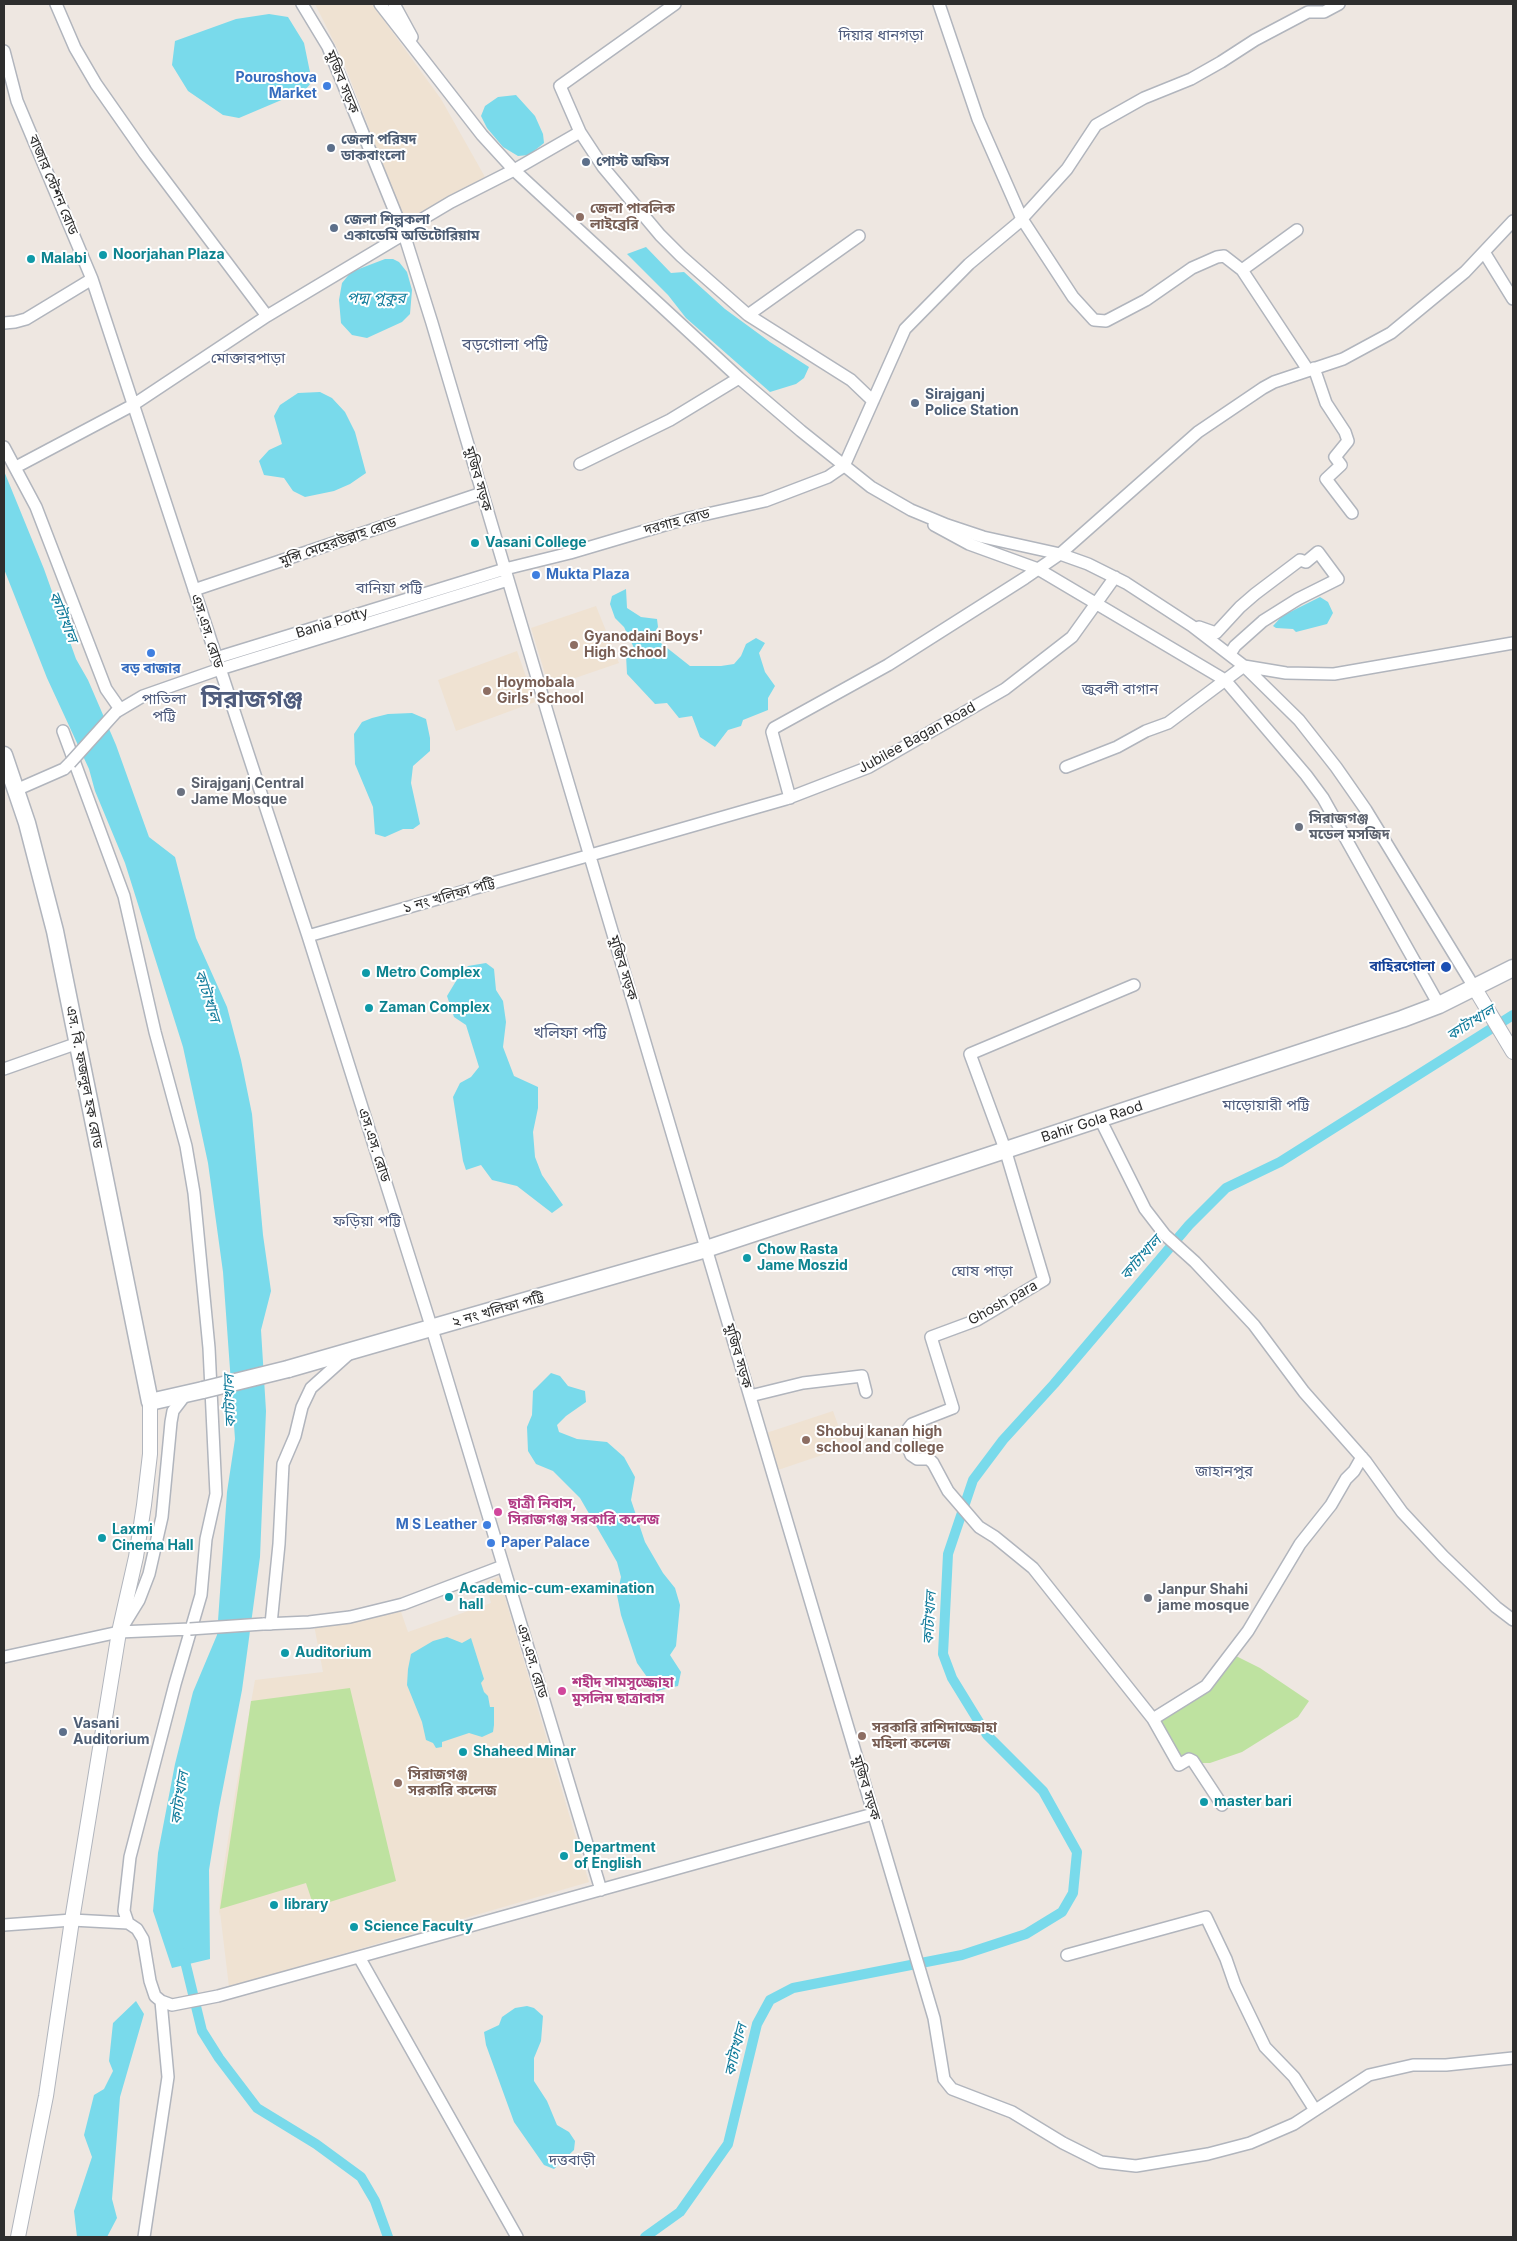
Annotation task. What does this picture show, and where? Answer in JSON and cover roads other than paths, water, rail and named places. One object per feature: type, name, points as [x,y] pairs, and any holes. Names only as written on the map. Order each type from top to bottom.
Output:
[{"type":"main road","name":"এস. বি. ফজলুল হক রোড","points":[[4,755],[27,823],[55,931],[115,1237],[150,1402]]},
{"type":"main road","name":"Bahir Gola Raod","points":[[706,1249],[1005,1149],[1314,1049],[1438,1005],[1478,993],[1513,968]]},
{"type":"main road","name":"২ নং খলিফা পট্টি","points":[[150,1402],[288,1369],[706,1249]]},
{"type":"street","points":[[56,4],[75,48],[96,84],[144,154],[267,316]]},
{"type":"street","name":"মুজিব সড়ক","points":[[302,4],[328,47],[404,234],[934,2018],[944,2079],[952,2089],[1012,2112],[1063,2143],[1101,2162],[1136,2166],[1208,2154],[1250,2143],[1294,2124],[1369,2075],[1414,2065],[1446,2065],[1513,2058]]},
{"type":"street","points":[[380,4],[482,135],[514,170],[739,378],[844,466],[871,487],[942,530],[970,544],[1038,570],[1225,680],[1306,775],[1323,798],[1438,1005]]},
{"type":"street","points":[[394,4],[420,57]]},
{"type":"street","points":[[674,4],[560,86],[580,132],[603,167],[660,235],[748,315],[851,380],[873,401]]},
{"type":"street","points":[[938,4],[978,119],[1022,219],[1073,297],[1094,320],[1106,321],[1146,300],[1192,268],[1217,257],[1224,256],[1242,270],[1311,369],[1326,403],[1344,432],[1348,441],[1337,452],[1335,457],[1341,465],[1326,479],[1352,514]]},
{"type":"street","points":[[844,466],[905,329],[969,264],[1022,219],[1067,169],[1096,125],[1144,98],[1206,70],[1255,40],[1308,12],[1324,12],[1339,4]]},
{"type":"street","name":"বাজার স্টেশন রোড","points":[[4,50],[18,101],[92,279],[133,405]]},
{"type":"street","points":[[16,467],[133,405],[267,316],[404,234],[414,224],[580,132]]},
{"type":"street","points":[[790,798],[772,732],[774,728],[888,665],[1038,570],[1060,554],[1205,427],[1263,388],[1342,359],[1391,333],[1465,272],[1513,221]]},
{"type":"street","points":[[1242,270],[1297,230]]},
{"type":"street","points":[[748,315],[859,236]]},
{"type":"street","points":[[1484,252],[1513,299]]},
{"type":"street","points":[[4,323],[26,319],[92,279]]},
{"type":"street","points":[[580,464],[670,420],[739,378]]},
{"type":"street","name":"এস.এস. রোড","points":[[133,405],[308,936],[432,1329],[601,1890]]},
{"type":"street","points":[[4,447],[36,507],[106,689],[118,710]]},
{"type":"street","name":"দরগাহ রোড","points":[[506,575],[570,553],[685,519],[765,501],[828,477],[844,466]]},
{"type":"street","name":"মুন্সি মেহেরউল্লাহ রোড","points":[[194,590],[482,493]]},
{"type":"street","points":[[911,510],[983,537],[1060,554],[1114,578],[1192,626],[1244,666],[1299,720],[1336,766],[1366,810],[1513,1052]]},
{"type":"street","points":[[1192,626],[1216,633],[1254,594],[1300,560],[1306,562],[1318,552],[1338,579],[1298,599],[1263,621],[1235,646],[1230,654]]},
{"type":"street","name":"Bania Potty","points":[[16,790],[64,769],[118,710],[143,696],[218,664],[506,575]]},
{"type":"street","name":"Jubilee Bagan Road","points":[[590,855],[790,798],[869,767],[1005,689],[1072,637],[1114,578]]},
{"type":"street","points":[[1066,767],[1117,747],[1146,731],[1168,723],[1244,666],[1286,673],[1334,674],[1513,642]]},
{"type":"street","points":[[63,731],[124,896],[162,1058],[186,1146],[194,1193],[208,1348],[216,1494],[206,1539],[201,1595],[175,1684],[130,1857],[124,1911],[128,1923]]},
{"type":"street","name":"১ নং খলিফা পট্টি","points":[[308,936],[590,855]]},
{"type":"street","points":[[1005,1149],[970,1054],[1134,986]]},
{"type":"street","points":[[4,1070],[78,1043]]},
{"type":"street","points":[[1100,1119],[1145,1210],[1164,1235],[1195,1262],[1254,1325],[1304,1392],[1362,1457],[1402,1512],[1429,1542],[1496,1607],[1513,1620]]},
{"type":"street","name":"Ghosh para","points":[[1005,1149],[1044,1280],[977,1320],[931,1337],[953,1408],[912,1424],[908,1428],[907,1445],[911,1455],[917,1459],[929,1459],[933,1463],[948,1492],[979,1527],[996,1537],[1033,1568],[1154,1719]]},
{"type":"street","points":[[267,1624],[278,1544],[282,1464],[295,1436],[302,1407],[311,1388],[353,1351]]},
{"type":"street","points":[[750,1396],[804,1383],[862,1376],[866,1392]]},
{"type":"street","points":[[119,1632],[138,1600],[149,1574],[162,1505],[173,1411],[186,1394]]},
{"type":"street","points":[[18,2237],[46,2096],[72,1920],[119,1632],[136,1557],[150,1454],[150,1402]]},
{"type":"street","points":[[1222,1805],[1193,1761],[1188,1759],[1179,1765],[1154,1719],[1206,1686],[1248,1631],[1300,1544],[1331,1505],[1346,1479],[1354,1472],[1362,1457]]},
{"type":"street","points":[[144,1505],[162,1505]]},
{"type":"street","points":[[4,1657],[119,1632],[267,1624],[350,1617],[403,1604],[503,1566]]},
{"type":"street","points":[[166,2003],[218,1996],[874,1814]]},
{"type":"street","points":[[1067,1956],[1206,1917],[1226,1959],[1242,2000],[1265,2047],[1294,2077],[1315,2110]]},
{"type":"street","points":[[4,1926],[72,1920],[128,1923],[137,1929],[143,1939],[152,1990],[166,2003],[168,2077],[144,2237]]},
{"type":"street","points":[[359,1957],[517,2237]]},
{"type":"water","points":[[269,14],[288,17],[304,43],[312,82],[305,90],[239,118],[223,115],[188,91],[172,65],[175,41],[236,19]]},
{"type":"water","points":[[516,95],[535,116],[543,134],[544,143],[529,155],[518,156],[503,147],[487,128],[481,116],[485,106],[498,97]]},
{"type":"water","points":[[646,247],[671,273],[684,272],[725,309],[770,342],[809,367],[804,378],[796,384],[770,392],[686,318],[668,295],[627,254]]},
{"type":"water","name":"পদ্ম পুকুর","points":[[385,259],[393,259],[399,262],[407,272],[412,290],[410,314],[402,322],[367,338],[352,335],[341,323],[339,300],[342,283],[351,272]]},
{"type":"water","points":[[320,392],[332,398],[345,412],[355,432],[366,473],[350,484],[334,491],[305,497],[293,491],[284,478],[264,475],[259,461],[269,450],[282,444],[274,416],[280,405],[298,393]]},
{"type":"water","points":[[4,471],[44,569],[76,659],[88,680],[116,745],[149,837],[175,857],[196,938],[227,1007],[241,1060],[252,1114],[263,1235],[271,1291],[261,1330],[266,1411],[260,1557],[242,1690],[209,1870],[210,1959],[172,1968],[153,1911],[158,1853],[175,1764],[193,1692],[217,1635],[227,1492],[235,1439],[223,1272],[208,1163],[183,1047],[125,863],[95,791],[89,769],[47,678],[4,569]]},
{"type":"water","points":[[626,589],[627,608],[641,617],[657,619],[658,627],[652,636],[690,666],[734,664],[741,656],[746,644],[756,638],[765,643],[759,653],[765,672],[775,686],[768,698],[768,710],[743,720],[741,726],[728,730],[715,747],[700,737],[692,716],[679,718],[667,703],[655,704],[627,674],[626,655],[635,650],[624,627],[615,618],[610,604],[612,596]]},
{"type":"water","points":[[1320,597],[1328,602],[1333,613],[1327,624],[1296,632],[1293,629],[1276,628],[1273,626],[1282,616]]},
{"type":"water","points":[[412,713],[426,719],[430,738],[430,751],[413,766],[411,783],[420,824],[413,829],[403,829],[385,837],[375,834],[373,807],[355,764],[354,734],[362,722],[372,718],[388,714]]},
{"type":"water","points":[[486,963],[494,969],[496,990],[503,1001],[506,1022],[503,1047],[514,1076],[538,1087],[538,1108],[533,1132],[535,1157],[542,1175],[563,1205],[552,1213],[517,1186],[492,1180],[481,1165],[466,1170],[463,1161],[453,1097],[460,1083],[471,1077],[479,1067],[466,1025],[454,1017],[447,996],[459,976],[468,966]]},
{"type":"water","points":[[551,1373],[560,1376],[568,1386],[585,1391],[586,1402],[557,1425],[559,1432],[577,1439],[607,1442],[624,1457],[635,1477],[631,1500],[645,1542],[663,1573],[675,1588],[680,1605],[676,1646],[670,1655],[681,1672],[678,1686],[657,1691],[637,1663],[621,1615],[617,1595],[621,1577],[617,1562],[580,1498],[553,1471],[536,1464],[528,1451],[527,1427],[532,1415],[533,1391]]},
{"type":"water","points":[[447,1637],[462,1643],[471,1638],[484,1679],[481,1683],[484,1692],[488,1696],[490,1707],[494,1707],[494,1725],[493,1732],[482,1737],[469,1733],[442,1742],[442,1747],[436,1748],[433,1743],[426,1740],[422,1722],[407,1685],[408,1669],[411,1654],[433,1641]]},
{"type":"water","points":[[136,2001],[144,2014],[120,2097],[112,2199],[117,2218],[107,2237],[77,2237],[74,2211],[92,2157],[84,2135],[94,2095],[104,2089],[113,2071],[109,2061],[113,2023]]},
{"type":"water","points":[[527,2006],[534,2008],[543,2016],[541,2041],[534,2058],[534,2081],[547,2101],[557,2125],[569,2132],[575,2141],[574,2150],[554,2169],[544,2165],[514,2122],[486,2045],[484,2032],[499,2025],[502,2017],[515,2008]]},
{"type":"waterway","name":"কাটাখাল","points":[[645,2237],[680,2212],[728,2144],[757,2024],[770,2000],[793,1988],[962,1955],[1026,1934],[1062,1912],[1073,1893],[1077,1852],[1043,1791],[987,1735],[952,1678],[943,1654],[948,1554],[973,1480],[1003,1440],[1054,1384],[1189,1225],[1226,1188],[1280,1162],[1513,1015]]},
{"type":"waterway","name":"কাটাখাল","points":[[183,1953],[202,2031],[219,2058],[257,2108],[316,2144],[361,2177],[375,2201],[388,2237]]},
{"type":"place","name":"Pouroshova Market","points":[[327,86]]},
{"type":"place","name":"জেলা পরিষদ ডাকবাংলো","points":[[331,148]]},
{"type":"place","name":"পোস্ট অফিস","points":[[586,162]]},
{"type":"place","name":"জেলা পাবলিক লাইব্রেরি","points":[[580,217]]},
{"type":"place","name":"জেলা শিল্পকলা একাডেমি অডিটোরিয়াম","points":[[334,228]]},
{"type":"place","name":"Noorjahan Plaza","points":[[103,255]]},
{"type":"place","name":"Malabi","points":[[31,259]]},
{"type":"place","name":"Sirajganj Police Station","points":[[915,403]]},
{"type":"place","name":"Vasani College","points":[[475,543]]},
{"type":"place","name":"Mukta Plaza","points":[[536,575]]},
{"type":"place","name":"Gyanodaini Boys' High School","points":[[574,645]]},
{"type":"place","name":"বড় বাজার","points":[[151,653]]},
{"type":"place","name":"Hoymobala Girls' School","points":[[487,691]]},
{"type":"place","name":"Sirajganj Central Jame Mosque","points":[[181,792]]},
{"type":"place","name":"সিরাজগঞ্জ মডেল মসজিদ","points":[[1299,827]]},
{"type":"place","name":"বাহিরগোলা","points":[[1446,967]]},
{"type":"place","name":"Metro Complex","points":[[366,973]]},
{"type":"place","name":"Zaman Complex","points":[[369,1008]]},
{"type":"place","name":"Chow Rasta Jame Moszid","points":[[747,1258]]},
{"type":"place","name":"Shobuj kanan high school and college","points":[[806,1440]]},
{"type":"place","name":"ছাত্রী নিবাস, সিরাজগঞ্জ সরকারি কলেজ","points":[[498,1512]]},
{"type":"place","name":"M S Leather","points":[[487,1525]]},
{"type":"place","name":"Laxmi Cinema Hall","points":[[102,1538]]},
{"type":"place","name":"Paper Palace","points":[[491,1543]]},
{"type":"place","name":"Academic-cum-examination hall","points":[[449,1597]]},
{"type":"place","name":"Janpur Shahi jame mosque","points":[[1148,1598]]},
{"type":"place","name":"Auditorium","points":[[285,1653]]},
{"type":"place","name":"শহীদ সামসুজ্জোহা মুসলিম ছাত্রাবাস","points":[[562,1691]]},
{"type":"place","name":"Vasani Auditorium","points":[[63,1732]]},
{"type":"place","name":"সরকারি রাশিদাজ্জোহা মহিলা কলেজ","points":[[862,1736]]},
{"type":"place","name":"Shaheed Minar","points":[[463,1752]]},
{"type":"place","name":"সিরাজগঞ্জ সরকারি কলেজ","points":[[398,1783]]},
{"type":"place","name":"master bari","points":[[1204,1802]]},
{"type":"place","name":"Department of English","points":[[564,1856]]},
{"type":"place","name":"library","points":[[274,1905]]},
{"type":"place","name":"Science Faculty","points":[[354,1927]]},
{"type":"district","name":"দিয়ার ধানগড়া","points":[[881,35]]},
{"type":"district","name":"বড়গোলা পট্টি","points":[[505,345]]},
{"type":"district","name":"মোক্তারপাড়া","points":[[248,358]]},
{"type":"district","name":"বানিয়া পট্টি","points":[[389,588]]},
{"type":"district","name":"জুবলী বাগান","points":[[1120,689]]},
{"type":"district","name":"সিরাজগঞ্জ","points":[[252,700]]},
{"type":"district","name":"পাতিলা পট্টি","points":[[164,708]]},
{"type":"district","name":"খলিফা পট্টি","points":[[570,1033]]},
{"type":"district","name":"মাড়োয়ারী পট্টি","points":[[1266,1105]]},
{"type":"district","name":"ফড়িয়া পট্টি","points":[[367,1221]]},
{"type":"district","name":"ঘোষ পাড়া","points":[[982,1271]]},
{"type":"district","name":"জাহানপুর","points":[[1224,1471]]},
{"type":"district","name":"দত্তবাড়ী","points":[[572,2160]]}]
